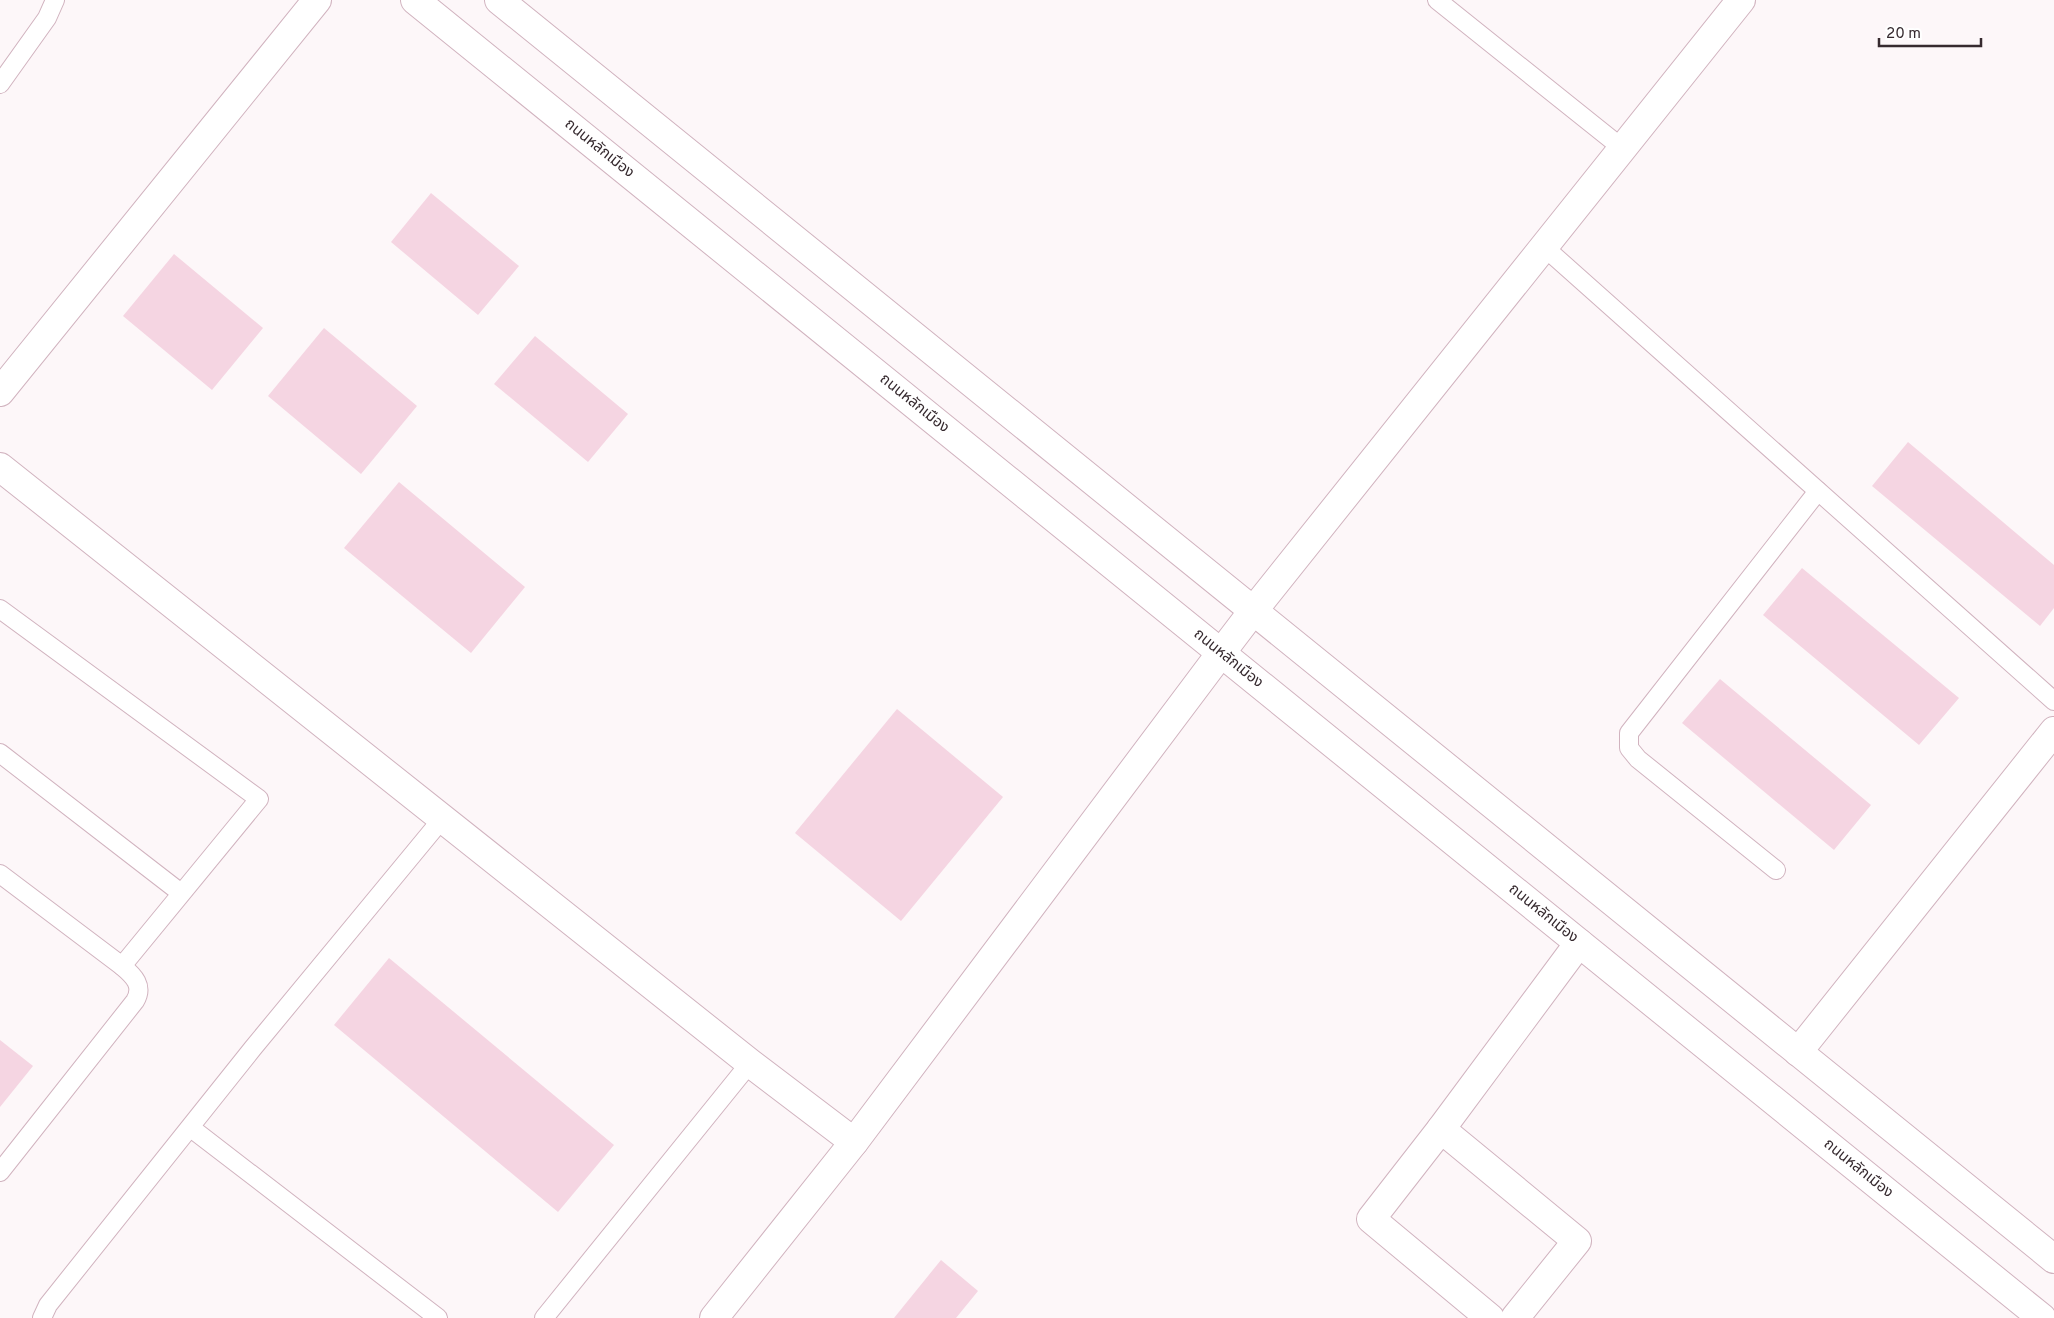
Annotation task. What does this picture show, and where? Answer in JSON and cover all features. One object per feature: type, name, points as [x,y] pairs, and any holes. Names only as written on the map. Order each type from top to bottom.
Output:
[{"type":"street","points":[[0,392],[317,0]]},
{"type":"street","name":"ถนนหลักเมือง","points":[[415,0],[2042,1318]]},
{"type":"street","points":[[499,0],[2054,1259]]},
{"type":"street","points":[[714,1318],[854,1142],[1253,610],[1740,0]]},
{"type":"street","points":[[0,467],[750,1063],[854,1142]]},
{"type":"street","points":[[1798,1052],[2054,731]]},
{"type":"street","points":[[1490,1318],[1371,1219],[1579,943]]},
{"type":"street","points":[[1441,1128],[1577,1241],[1515,1318]]},
{"type":"lane","points":[[0,84],[47,18],[55,0]]},
{"type":"lane","points":[[1437,0],[1622,148]]},
{"type":"lane","points":[[1543,246],[2054,701]]},
{"type":"lane","points":[[1776,870],[1638,759],[1629,748],[1629,733],[1818,491]]},
{"type":"lane","points":[[0,609],[259,799],[122,966]]},
{"type":"lane","points":[[0,754],[181,893]]},
{"type":"lane","points":[[42,1318],[48,1305],[442,819]]},
{"type":"lane","points":[[0,874],[122,966],[134,976],[138,984],[138,995],[135,1002],[0,1172]]},
{"type":"lane","points":[[544,1318],[750,1063]]},
{"type":"lane","points":[[191,1128],[438,1318]]},
{"type":"building","points":[[431,193],[519,266],[478,315],[391,242]]},
{"type":"building","points":[[174,254],[263,328],[212,390],[123,316]]},
{"type":"building","points":[[324,328],[417,406],[361,474],[268,396]]},
{"type":"building","points":[[535,336],[628,414],[588,462],[494,384]]},
{"type":"building","points":[[1908,442],[2054,565],[2054,608],[2040,626],[1872,486]]},
{"type":"building","points":[[399,482],[525,587],[471,653],[344,548]]},
{"type":"building","points":[[1802,568],[1959,698],[1919,745],[1763,615]]},
{"type":"building","points":[[1720,679],[1871,805],[1834,850],[1682,723]]},
{"type":"building","points":[[897,709],[1003,797],[901,921],[795,833]]},
{"type":"building","points":[[389,958],[614,1145],[558,1212],[334,1025]]},
{"type":"building","points":[[0,1040],[33,1066],[0,1107]]},
{"type":"building","points":[[941,1260],[978,1291],[956,1318],[894,1318]]}]
